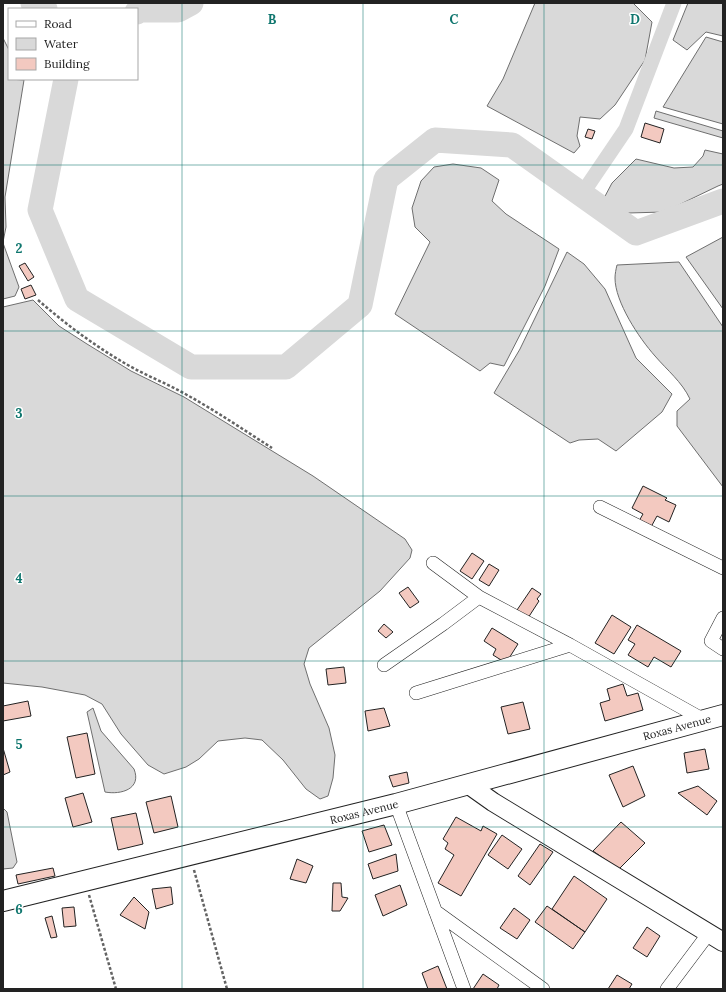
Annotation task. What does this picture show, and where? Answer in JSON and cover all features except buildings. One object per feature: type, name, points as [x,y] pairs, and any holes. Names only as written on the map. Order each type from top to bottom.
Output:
[{"type":"main road","name":"Roxas Avenue","points":[[3,902],[396,804],[723,715]]},
{"type":"street","points":[[600,507],[723,568]]},
{"type":"street","points":[[433,563],[479,597],[570,645],[704,720]]},
{"type":"street","points":[[384,665],[479,597]]},
{"type":"street","points":[[723,618],[711,641],[723,649]]},
{"type":"street","points":[[416,693],[570,645]]},
{"type":"street","points":[[469,785],[493,802],[716,937],[667,989]]},
{"type":"street","points":[[396,804],[464,989]]},
{"type":"street","points":[[435,911],[543,989]]},
{"type":"path","points":[[38,300],[57,317],[88,340],[134,368],[186,394],[217,412],[272,448]]},
{"type":"path","points":[[190,855],[227,989]]},
{"type":"path","points":[[85,881],[116,989]]},
{"type":"water","points":[[535,3],[633,3],[652,22],[645,60],[615,105],[600,119],[580,117],[577,136],[580,146],[574,153],[487,106],[503,79]]},
{"type":"water","points":[[688,3],[723,3],[723,36],[706,32],[687,50],[673,40]]},
{"type":"water","points":[[706,37],[723,42],[723,124],[663,107]]},
{"type":"water","points":[[3,38],[8,48],[8,80],[24,80],[5,197],[6,227],[3,242]]},
{"type":"water","points":[[656,111],[723,131],[723,138],[654,118]]},
{"type":"water","points":[[705,150],[723,154],[723,184],[664,212],[628,213],[603,200],[612,183],[636,159],[674,168],[693,167],[703,156]]},
{"type":"water","points":[[453,164],[481,168],[499,180],[492,201],[506,214],[559,249],[545,286],[504,366],[490,363],[480,371],[395,314],[430,242],[415,227],[412,208],[421,181],[434,167]]},
{"type":"water","points":[[723,237],[723,309],[686,257]]},
{"type":"water","points":[[3,243],[19,287],[15,296],[3,299]]},
{"type":"water","points":[[567,252],[584,264],[605,289],[636,358],[672,394],[662,412],[616,451],[598,439],[579,440],[570,443],[494,393],[520,349]]},
{"type":"water","points":[[679,262],[723,327],[723,487],[677,426],[677,411],[690,399],[687,393],[635,330],[623,308],[616,288],[615,276],[617,265]]},
{"type":"water","points":[[33,300],[59,326],[131,371],[184,397],[313,476],[405,539],[412,550],[410,558],[380,591],[309,648],[304,664],[310,684],[329,728],[335,755],[333,778],[328,796],[320,799],[306,789],[283,760],[262,740],[245,738],[218,741],[199,759],[186,767],[164,774],[148,765],[121,734],[102,704],[85,695],[42,687],[3,683],[3,307]]},
{"type":"water","points":[[93,708],[101,731],[134,769],[136,776],[133,786],[123,791],[111,793],[105,792],[87,712]]},
{"type":"water","points":[[3,808],[7,812],[17,862],[13,868],[3,869]]},
{"type":"waterway","points":[[33,3],[43,8]]},
{"type":"waterway","points":[[138,11],[178,10],[191,3]]},
{"type":"waterway","points":[[582,194],[626,129],[674,3]]},
{"type":"waterway","points":[[66,80],[40,210],[77,299],[191,367],[286,367],[360,305],[386,179],[435,140],[512,145],[636,233],[723,201]]}]
